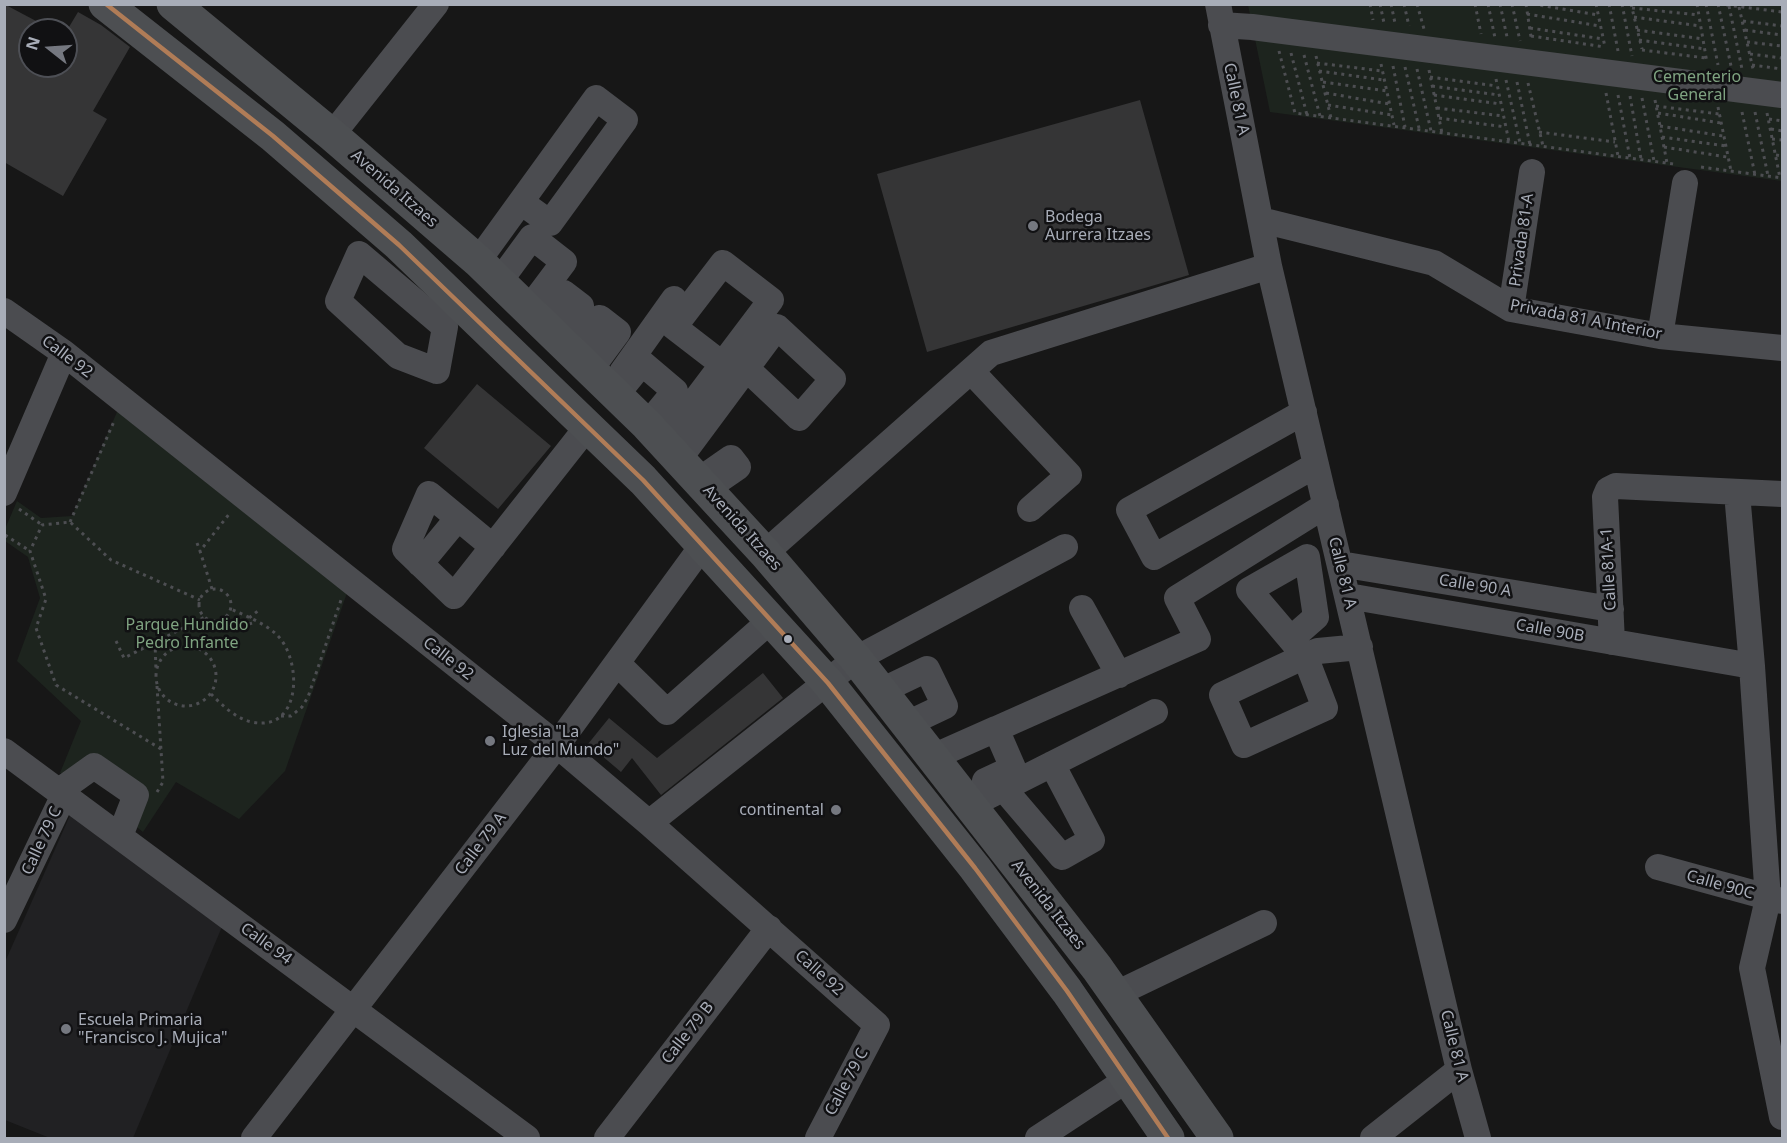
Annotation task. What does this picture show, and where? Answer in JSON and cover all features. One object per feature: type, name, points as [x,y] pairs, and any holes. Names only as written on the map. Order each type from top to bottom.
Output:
[{"type":"main road","points":[[105,4],[273,136],[399,246],[445,310],[588,426],[643,480],[828,683],[975,868],[1067,991],[1168,1138]]},
{"type":"main road","name":"Avenida Itzaes","points":[[173,4],[426,216],[577,357],[678,458],[765,553],[856,659],[1097,968],[1217,1138]]},
{"type":"main road","points":[[399,246],[426,216]]},
{"type":"main road","points":[[643,480],[678,458]]},
{"type":"main road","points":[[1067,991],[1097,968]]},
{"type":"street","points":[[332,135],[436,4]]},
{"type":"street","points":[[1219,15],[1252,27],[1774,101]]},
{"type":"street","name":"Calle 81 A","points":[[1219,15],[1269,266],[1459,1070],[1478,1138]]},
{"type":"street","points":[[488,272],[522,202],[597,98],[625,120],[550,223],[522,202]]},
{"type":"street","name":"Privada 81-A","points":[[1511,309],[1532,172]]},
{"type":"street","points":[[1660,336],[1687,172]]},
{"type":"street","name":"Privada 81 A Interior","points":[[1261,220],[1434,263],[1511,309],[1660,336],[1782,348]]},
{"type":"street","points":[[488,272],[532,237],[564,262],[577,357]]},
{"type":"street","points":[[359,254],[445,310],[445,327],[437,371],[398,356],[338,301],[359,254]]},
{"type":"street","points":[[765,553],[991,353],[1269,266]]},
{"type":"street","points":[[577,357],[669,295]]},
{"type":"street","name":"Calle 92","points":[[4,311],[64,353],[557,745],[649,823],[877,1025]]},
{"type":"street","points":[[11,500],[64,353]]},
{"type":"street","points":[[577,357],[642,363],[675,391],[678,458]]},
{"type":"street","points":[[678,458],[734,366]]},
{"type":"street","points":[[971,371],[1069,475],[1030,509]]},
{"type":"street","points":[[1304,412],[1129,510],[1154,557],[1316,465]]},
{"type":"street","points":[[493,547],[429,494],[405,549],[454,596],[493,547],[588,426]]},
{"type":"street","name":"Calle 81A-1","points":[[1612,642],[1605,497],[1608,490],[1616,486],[1737,493]]},
{"type":"street","points":[[1782,494],[1737,493],[1775,900],[1752,968],[1782,1117]]},
{"type":"street","points":[[933,757],[1198,639],[1177,598],[1326,505]]},
{"type":"street","points":[[420,564],[458,518]]},
{"type":"street","name":"Calle 79 A","points":[[254,1138],[557,745],[703,545]]},
{"type":"street","points":[[649,823],[856,659],[1065,548]]},
{"type":"street","name":"Calle 90 A","points":[[1340,564],[1611,609]]},
{"type":"street","name":"Calle 90B","points":[[1348,596],[1752,666]]},
{"type":"street","points":[[1082,608],[1119,675]]},
{"type":"street","points":[[617,663],[667,712],[771,620]]},
{"type":"street","points":[[1298,648],[1318,651],[1360,647]]},
{"type":"street","points":[[881,691],[927,669],[945,706],[907,724]]},
{"type":"street","points":[[965,799],[1004,789],[1155,712]]},
{"type":"street","points":[[965,799],[1013,768],[996,729]]},
{"type":"street","name":"Calle 94","points":[[4,751],[526,1138]]},
{"type":"street","points":[[1004,789],[1062,857],[1092,840],[1052,764]]},
{"type":"street","points":[[61,793],[94,766],[136,795],[120,836]]},
{"type":"street","name":"Calle 79 C","points":[[4,920],[61,793]]},
{"type":"street","name":"Calle 90C","points":[[1658,867],[1775,900]]},
{"type":"street","points":[[1116,994],[1264,923]]},
{"type":"street","name":"Calle 79 B","points":[[607,1138],[769,928]]},
{"type":"street","name":"Calle 79 C","points":[[818,1138],[877,1025]]},
{"type":"street","points":[[1373,1138],[1459,1070]]},
{"type":"street","points":[[1038,1138],[1128,1079]]},
{"type":"path","points":[[1370,4],[1373,22]]},
{"type":"path","points":[[1380,4],[1386,32]]},
{"type":"path","points":[[1391,4],[1397,34]]},
{"type":"path","points":[[1404,4],[1411,35]]},
{"type":"path","points":[[1417,4],[1426,37]]},
{"type":"path","points":[[1475,4],[1483,45]]},
{"type":"path","points":[[1488,4],[1497,46]]},
{"type":"path","points":[[1500,4],[1509,48]]},
{"type":"path","points":[[1512,4],[1521,50]]},
{"type":"path","points":[[1526,4],[1532,44]]},
{"type":"path","points":[[1533,4],[1598,15]]},
{"type":"path","points":[[1596,4],[1606,54]]},
{"type":"path","points":[[1608,4],[1620,62]]},
{"type":"path","points":[[1622,4],[1634,64]]},
{"type":"path","points":[[1697,4],[1708,66]]},
{"type":"path","points":[[1706,4],[1720,75]]},
{"type":"path","points":[[1733,76],[1719,4],[1782,12]]},
{"type":"path","points":[[1644,57],[1631,6],[1699,15]]},
{"type":"path","points":[[1729,6],[1744,78]]},
{"type":"path","points":[[1739,7],[1754,72]]},
{"type":"path","points":[[1527,14],[1600,26]]},
{"type":"path","points":[[1634,17],[1700,26]]},
{"type":"path","points":[[1743,21],[1782,26]]},
{"type":"path","points":[[1530,28],[1603,39]]},
{"type":"path","points":[[1637,30],[1703,39]]},
{"type":"path","points":[[1745,30],[1782,35]]},
{"type":"path","points":[[1531,36],[1605,47]]},
{"type":"path","points":[[1639,40],[1705,49]]},
{"type":"path","points":[[1747,42],[1782,46]]},
{"type":"path","points":[[1278,44],[1294,113],[1641,159],[1667,163],[1687,172],[1731,171],[1781,178],[1769,119],[1774,101]]},
{"type":"path","points":[[1289,45],[1307,115]]},
{"type":"path","points":[[1302,47],[1320,116]]},
{"type":"path","points":[[1314,48],[1331,118]]},
{"type":"path","points":[[1642,50],[1706,58]]},
{"type":"path","points":[[1750,54],[1782,58]]},
{"type":"path","points":[[1379,57],[1394,126]]},
{"type":"path","points":[[1391,58],[1406,128]]},
{"type":"path","points":[[1403,60],[1419,129]]},
{"type":"path","points":[[1415,61],[1431,131]]},
{"type":"path","points":[[1317,63],[1382,71]]},
{"type":"path","points":[[1427,63],[1442,133]]},
{"type":"path","points":[[1752,65],[1782,69]]},
{"type":"path","points":[[1319,71],[1384,80]]},
{"type":"path","points":[[1494,71],[1509,142]]},
{"type":"path","points":[[1504,72],[1520,143]]},
{"type":"path","points":[[1515,74],[1530,145]]},
{"type":"path","points":[[1527,75],[1543,146]]},
{"type":"path","points":[[1430,77],[1497,86]]},
{"type":"path","points":[[1322,82],[1387,91]]},
{"type":"path","points":[[1605,85],[1618,156]]},
{"type":"path","points":[[1432,86],[1499,95]]},
{"type":"path","points":[[1616,87],[1630,158]]},
{"type":"path","points":[[1628,88],[1641,159]]},
{"type":"path","points":[[1641,90],[1654,161]]},
{"type":"path","points":[[1654,91],[1667,163]]},
{"type":"path","points":[[1325,93],[1389,104]]},
{"type":"path","points":[[1434,95],[1501,104]]},
{"type":"path","points":[[1717,99],[1731,171]]},
{"type":"path","points":[[1741,102],[1755,175]]},
{"type":"path","points":[[1754,104],[1768,176]]},
{"type":"path","points":[[1328,105],[1392,116]]},
{"type":"path","points":[[1656,106],[1719,114]]},
{"type":"path","points":[[1437,108],[1503,116]]},
{"type":"path","points":[[1658,113],[1721,123]]},
{"type":"path","points":[[1439,118],[1506,127]]},
{"type":"path","points":[[1769,119],[1782,121]]},
{"type":"path","points":[[1660,126],[1724,136]]},
{"type":"path","points":[[1771,129],[1782,131]]},
{"type":"path","points":[[1539,132],[1615,142]]},
{"type":"path","points":[[1662,137],[1726,147]]},
{"type":"path","points":[[1772,138],[1782,140]]},
{"type":"path","points":[[1664,147],[1728,157]]},
{"type":"path","points":[[1776,154],[1782,156]]},
{"type":"path","points":[[1777,164],[1782,165]]},
{"type":"path","points":[[70,522],[119,411]]},
{"type":"path","points":[[11,500],[42,525],[70,522],[111,560],[200,600]]},
{"type":"path","points":[[200,550],[237,504]]},
{"type":"path","points":[[30,551],[42,525]]},
{"type":"path","points":[[5,535],[30,551],[46,599],[36,628],[56,686],[161,749]]},
{"type":"path","points":[[197,543],[212,589]]},
{"type":"path","points":[[212,589],[200,600],[200,610],[205,617],[220,621],[231,609]]},
{"type":"path","points":[[210,694],[227,710],[251,722],[268,723],[281,716],[291,702],[295,681],[291,655],[276,634],[231,609],[227,593],[212,589]]},
{"type":"path","points":[[281,716],[291,716],[302,707],[308,697],[344,590]]},
{"type":"path","points":[[249,618],[259,610]]},
{"type":"path","points":[[116,641],[124,658],[205,617]]},
{"type":"path","points":[[249,618],[251,625]]},
{"type":"path","points":[[155,642],[163,782],[156,793]]},
{"type":"path","points":[[192,646],[210,657],[215,666],[216,676],[210,694],[195,704],[176,704],[162,693],[157,674],[164,656],[172,649],[192,646]]},
{"type":"shaded area","points":[[71,813],[224,922],[133,1138],[50,1138],[5,1120],[5,962]]},
{"type":"green space","name":"Cementerio General","points":[[1248,5],[1782,5],[1782,181],[1270,112]]},
{"type":"green space","name":"Parque Hundido Pedro Infante","points":[[120,405],[349,587],[285,771],[239,819],[176,782],[143,832],[133,824],[145,790],[60,773],[81,721],[17,661],[40,598],[28,557],[5,541],[5,529],[17,501],[41,518],[72,516]]},
{"type":"building","points":[[4,4],[30,18],[18,18],[18,78],[78,78],[78,18],[74,18],[78,12],[101,25],[130,47],[93,111],[107,119],[63,196],[4,162]]},
{"type":"building","name":"Bodega Aurrera Itzaes","points":[[1140,100],[1189,275],[927,352],[877,174]]},
{"type":"building","points":[[477,384],[551,446],[498,509],[424,448]]},
{"type":"building","points":[[763,673],[783,698],[661,795],[632,758],[621,772],[588,744],[609,718],[657,758]]},
{"type":"transit line","points":[[106,4],[273,136],[399,245],[643,480],[828,683],[975,868],[1067,991],[1168,1138]]},
{"type":"place","name":"Bodega Aurrera Itzaes","points":[[1033,226]]},
{"type":"place","name":"Iglesia \"La Luz del Mundo\"","points":[[490,741]]},
{"type":"place","name":"continental","points":[[836,810]]},
{"type":"place","name":"Escuela Primaria \"Francisco J. Mujica\"","points":[[66,1029]]}]
